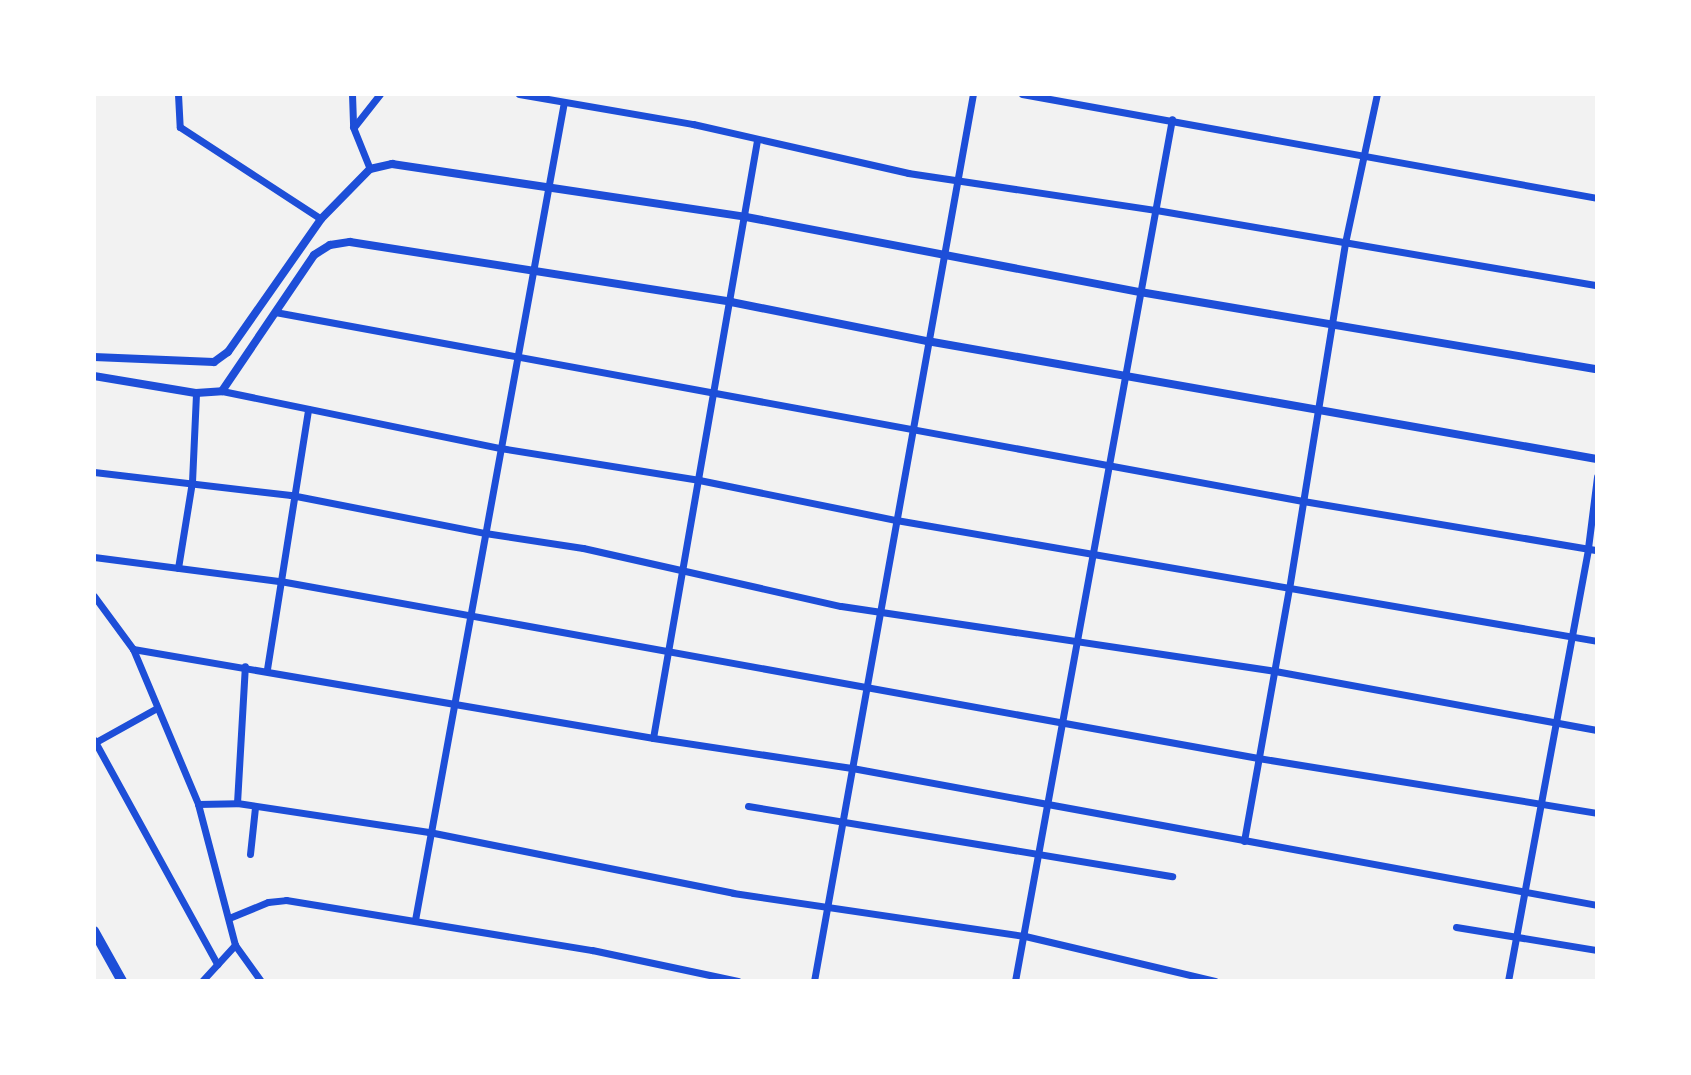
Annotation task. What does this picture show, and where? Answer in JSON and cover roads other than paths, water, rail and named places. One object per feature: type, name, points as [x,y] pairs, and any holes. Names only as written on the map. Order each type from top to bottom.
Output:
[{"type":"main road","points":[[94,931],[122,981]]},
{"type":"street","points":[[178,94],[180,127],[321,219]]},
{"type":"street","points":[[352,94],[353,127],[370,169]]},
{"type":"street","points":[[353,127],[380,94]]},
{"type":"street","points":[[519,94],[693,124],[958,181],[1156,210],[1597,285]]},
{"type":"street","points":[[814,981],[973,94]]},
{"type":"street","points":[[1022,94],[1597,198]]},
{"type":"street","points":[[1244,841],[1289,589],[1345,243],[1377,94]]},
{"type":"street","points":[[415,920],[564,102]]},
{"type":"street","points":[[1015,981],[1041,854],[1076,643],[1172,119]]},
{"type":"street","points":[[653,738],[685,569],[757,140]]},
{"type":"street","points":[[94,357],[214,362],[228,352],[321,219],[370,169],[392,164],[746,217],[1140,292],[1597,369]]},
{"type":"street","points":[[222,391],[314,255],[330,245],[350,242],[731,302],[927,341],[1317,407],[1597,459]]},
{"type":"street","points":[[275,312],[1303,501],[1593,549]]},
{"type":"street","points":[[94,376],[196,393],[222,391],[500,448],[699,480],[896,520],[1597,641]]},
{"type":"street","points":[[178,568],[192,482],[196,393]]},
{"type":"street","points":[[267,669],[291,495],[308,409]]},
{"type":"street","points":[[94,472],[291,495],[485,533],[583,548],[880,613],[1275,671],[1597,730]]},
{"type":"street","points":[[1508,981],[1571,637],[1593,549],[1597,477]]},
{"type":"street","points":[[94,557],[280,581],[1258,758],[1597,813]]},
{"type":"street","points":[[94,596],[133,649],[198,804],[235,945],[261,981]]},
{"type":"street","points":[[133,649],[267,669],[653,738],[852,768],[1597,905]]},
{"type":"street","points":[[237,803],[245,666]]},
{"type":"street","points":[[157,708],[94,742],[217,964]]},
{"type":"street","points":[[198,804],[237,803],[429,832],[733,893],[1025,936],[1215,981]]},
{"type":"street","points":[[748,806],[1172,876]]},
{"type":"street","points":[[250,854],[255,807]]},
{"type":"street","points":[[229,918],[268,902],[286,900],[592,950],[738,981]]},
{"type":"street","points":[[1456,927],[1597,950]]},
{"type":"street","points":[[202,981],[235,945]]}]
